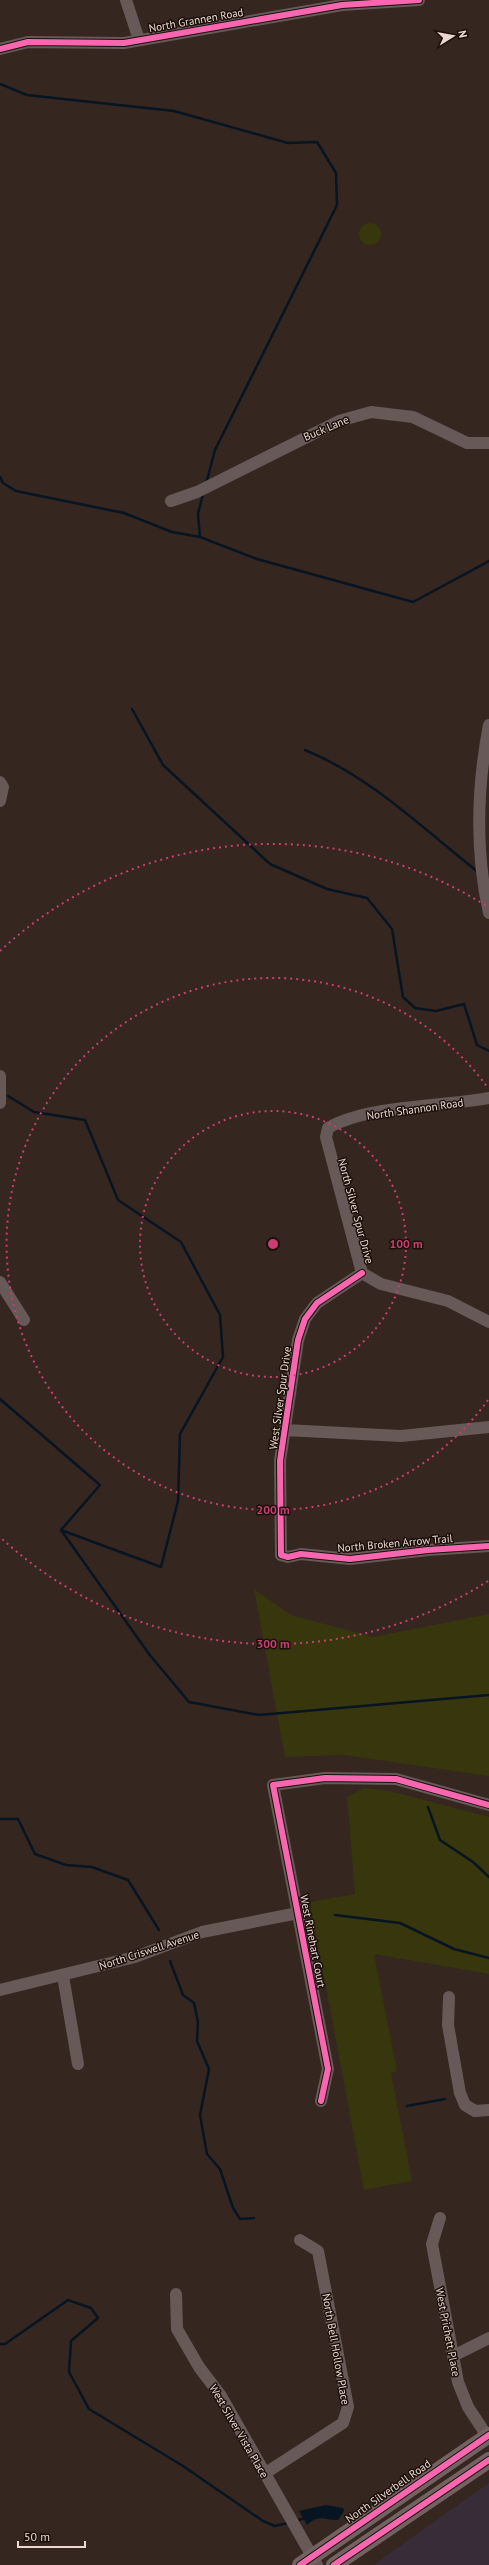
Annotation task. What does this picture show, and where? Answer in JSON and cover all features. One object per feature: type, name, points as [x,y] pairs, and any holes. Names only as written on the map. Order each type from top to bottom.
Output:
[{"type":"main road","name":"North Silverbell Road","points":[[309,2562],[488,2437]]},
{"type":"main road","points":[[334,2565],[489,2460]]},
{"type":"street","points":[[126,0],[139,40]]},
{"type":"street","name":"North Grannen Road","points":[[0,49],[28,42],[124,43],[342,5],[419,0]]},
{"type":"street","name":"Buck Lane","points":[[171,502],[197,492],[339,421],[371,412],[412,417],[467,443],[489,443]]},
{"type":"street","points":[[489,725],[481,781],[479,826],[480,859],[489,913]]},
{"type":"street","points":[[0,782],[3,787],[0,801]]},
{"type":"street","points":[[0,1076],[0,1103]]},
{"type":"street","name":"North Shannon Road","points":[[326,1137],[328,1128],[336,1124],[380,1112],[489,1098]]},
{"type":"street","name":"North Silver Spur Drive","points":[[326,1137],[362,1273],[381,1284],[448,1301],[489,1322]]},
{"type":"street","name":"West Silver Spur Drive","points":[[281,1555],[280,1461],[298,1340],[305,1319],[317,1303],[362,1273]]},
{"type":"street","points":[[0,1282],[24,1320]]},
{"type":"street","points":[[285,1430],[401,1436],[489,1427]]},
{"type":"street","name":"North Broken Arrow Trail","points":[[281,1555],[288,1557],[301,1554],[350,1559],[428,1550],[489,1546]]},
{"type":"street","name":"West Rinehart Court","points":[[320,2101],[328,2069],[273,1785],[325,1778],[396,1779],[489,1805]]},
{"type":"street","name":"North Criswell Avenue","points":[[0,1990],[63,1976],[135,1957],[202,1932],[298,1912]]},
{"type":"street","points":[[63,1976],[78,2064]]},
{"type":"street","points":[[448,1997],[448,2025],[463,2101],[470,2109],[475,2111],[489,2110]]},
{"type":"street","name":"West Prichett Place","points":[[440,2218],[432,2244],[458,2382],[468,2407],[488,2437]]},
{"type":"street","name":"North Bell Hollow Place","points":[[264,2474],[343,2423],[348,2407],[318,2251],[300,2240]]},
{"type":"street","name":"West Silver Vista Place","points":[[176,2294],[177,2329],[199,2367],[221,2396],[295,2530],[309,2562]]},
{"type":"street","points":[[453,2356],[489,2338]]},
{"type":"shaded area","points":[[370,223],[378,226],[381,234],[378,242],[370,245],[362,242],[359,234],[362,226]]},
{"type":"shaded area","points":[[254,1589],[291,1615],[373,1637],[489,1614],[489,1776],[344,1755],[285,1757]]},
{"type":"shaded area","points":[[364,1788],[390,1791],[489,1817],[489,1974],[374,1954],[397,2071],[391,2073],[412,2181],[364,2190],[310,1902],[355,1894],[347,1797]]},
{"type":"shaded area","points":[[489,2483],[489,2565],[374,2565],[390,2553]]},
{"type":"water","points":[[326,2505],[343,2508],[344,2511],[338,2520],[319,2518],[307,2525],[299,2511]]},
{"type":"waterway","points":[[0,84],[27,95],[174,111],[288,143],[317,142],[336,173],[337,205],[215,450],[206,484]]},
{"type":"waterway","points":[[0,477],[3,483],[16,491],[124,513],[172,532],[200,537]]},
{"type":"waterway","points":[[203,494],[198,514],[200,537],[257,559],[413,602],[489,561]]},
{"type":"waterway","points":[[132,709],[163,765],[270,864],[327,889],[367,898],[392,929],[403,997],[415,1008],[436,1011],[464,1004],[477,1045],[489,1051]]},
{"type":"waterway","points":[[305,750],[329,761],[374,789],[478,872]]},
{"type":"waterway","points":[[8,1096],[34,1112],[85,1120],[118,1200],[181,1242],[220,1315],[223,1357],[180,1434],[178,1501],[161,1567],[61,1530],[149,1654],[189,1702],[259,1715],[489,1695]]},
{"type":"waterway","points":[[0,1399],[100,1485],[61,1530]]},
{"type":"waterway","points":[[428,1807],[440,1840],[473,1862],[489,1877]]},
{"type":"waterway","points":[[0,1819],[18,1819],[35,1854],[66,1865],[92,1867],[128,1880],[159,1930]]},
{"type":"waterway","points":[[335,1915],[400,1923],[454,1949],[489,1958]]},
{"type":"waterway","points":[[170,1961],[183,1995],[194,2003],[198,2022],[197,2041],[209,2069],[200,2115],[207,2154],[220,2169],[233,2208],[240,2219],[254,2218]]},
{"type":"waterway","points":[[407,2106],[445,2099]]},
{"type":"waterway","points":[[0,2344],[5,2344],[68,2300],[91,2308],[98,2318],[71,2341],[69,2372],[89,2409],[183,2466],[263,2521],[275,2526],[288,2523]]},
{"type":"waterway","points":[[295,2521],[306,2518]]},
{"type":"cycle path","points":[[0,49],[28,42],[124,43],[342,5],[419,0]]},
{"type":"cycle path","points":[[362,1273],[317,1303],[305,1319],[298,1340],[280,1461],[281,1555],[288,1557],[301,1554],[350,1559],[428,1550],[489,1546]]},
{"type":"cycle path","points":[[321,2101],[328,2069],[273,1785],[325,1778],[396,1779],[489,1805]]},
{"type":"cycle path","points":[[300,2565],[489,2435]]},
{"type":"cycle path","points":[[334,2565],[489,2460]]}]
